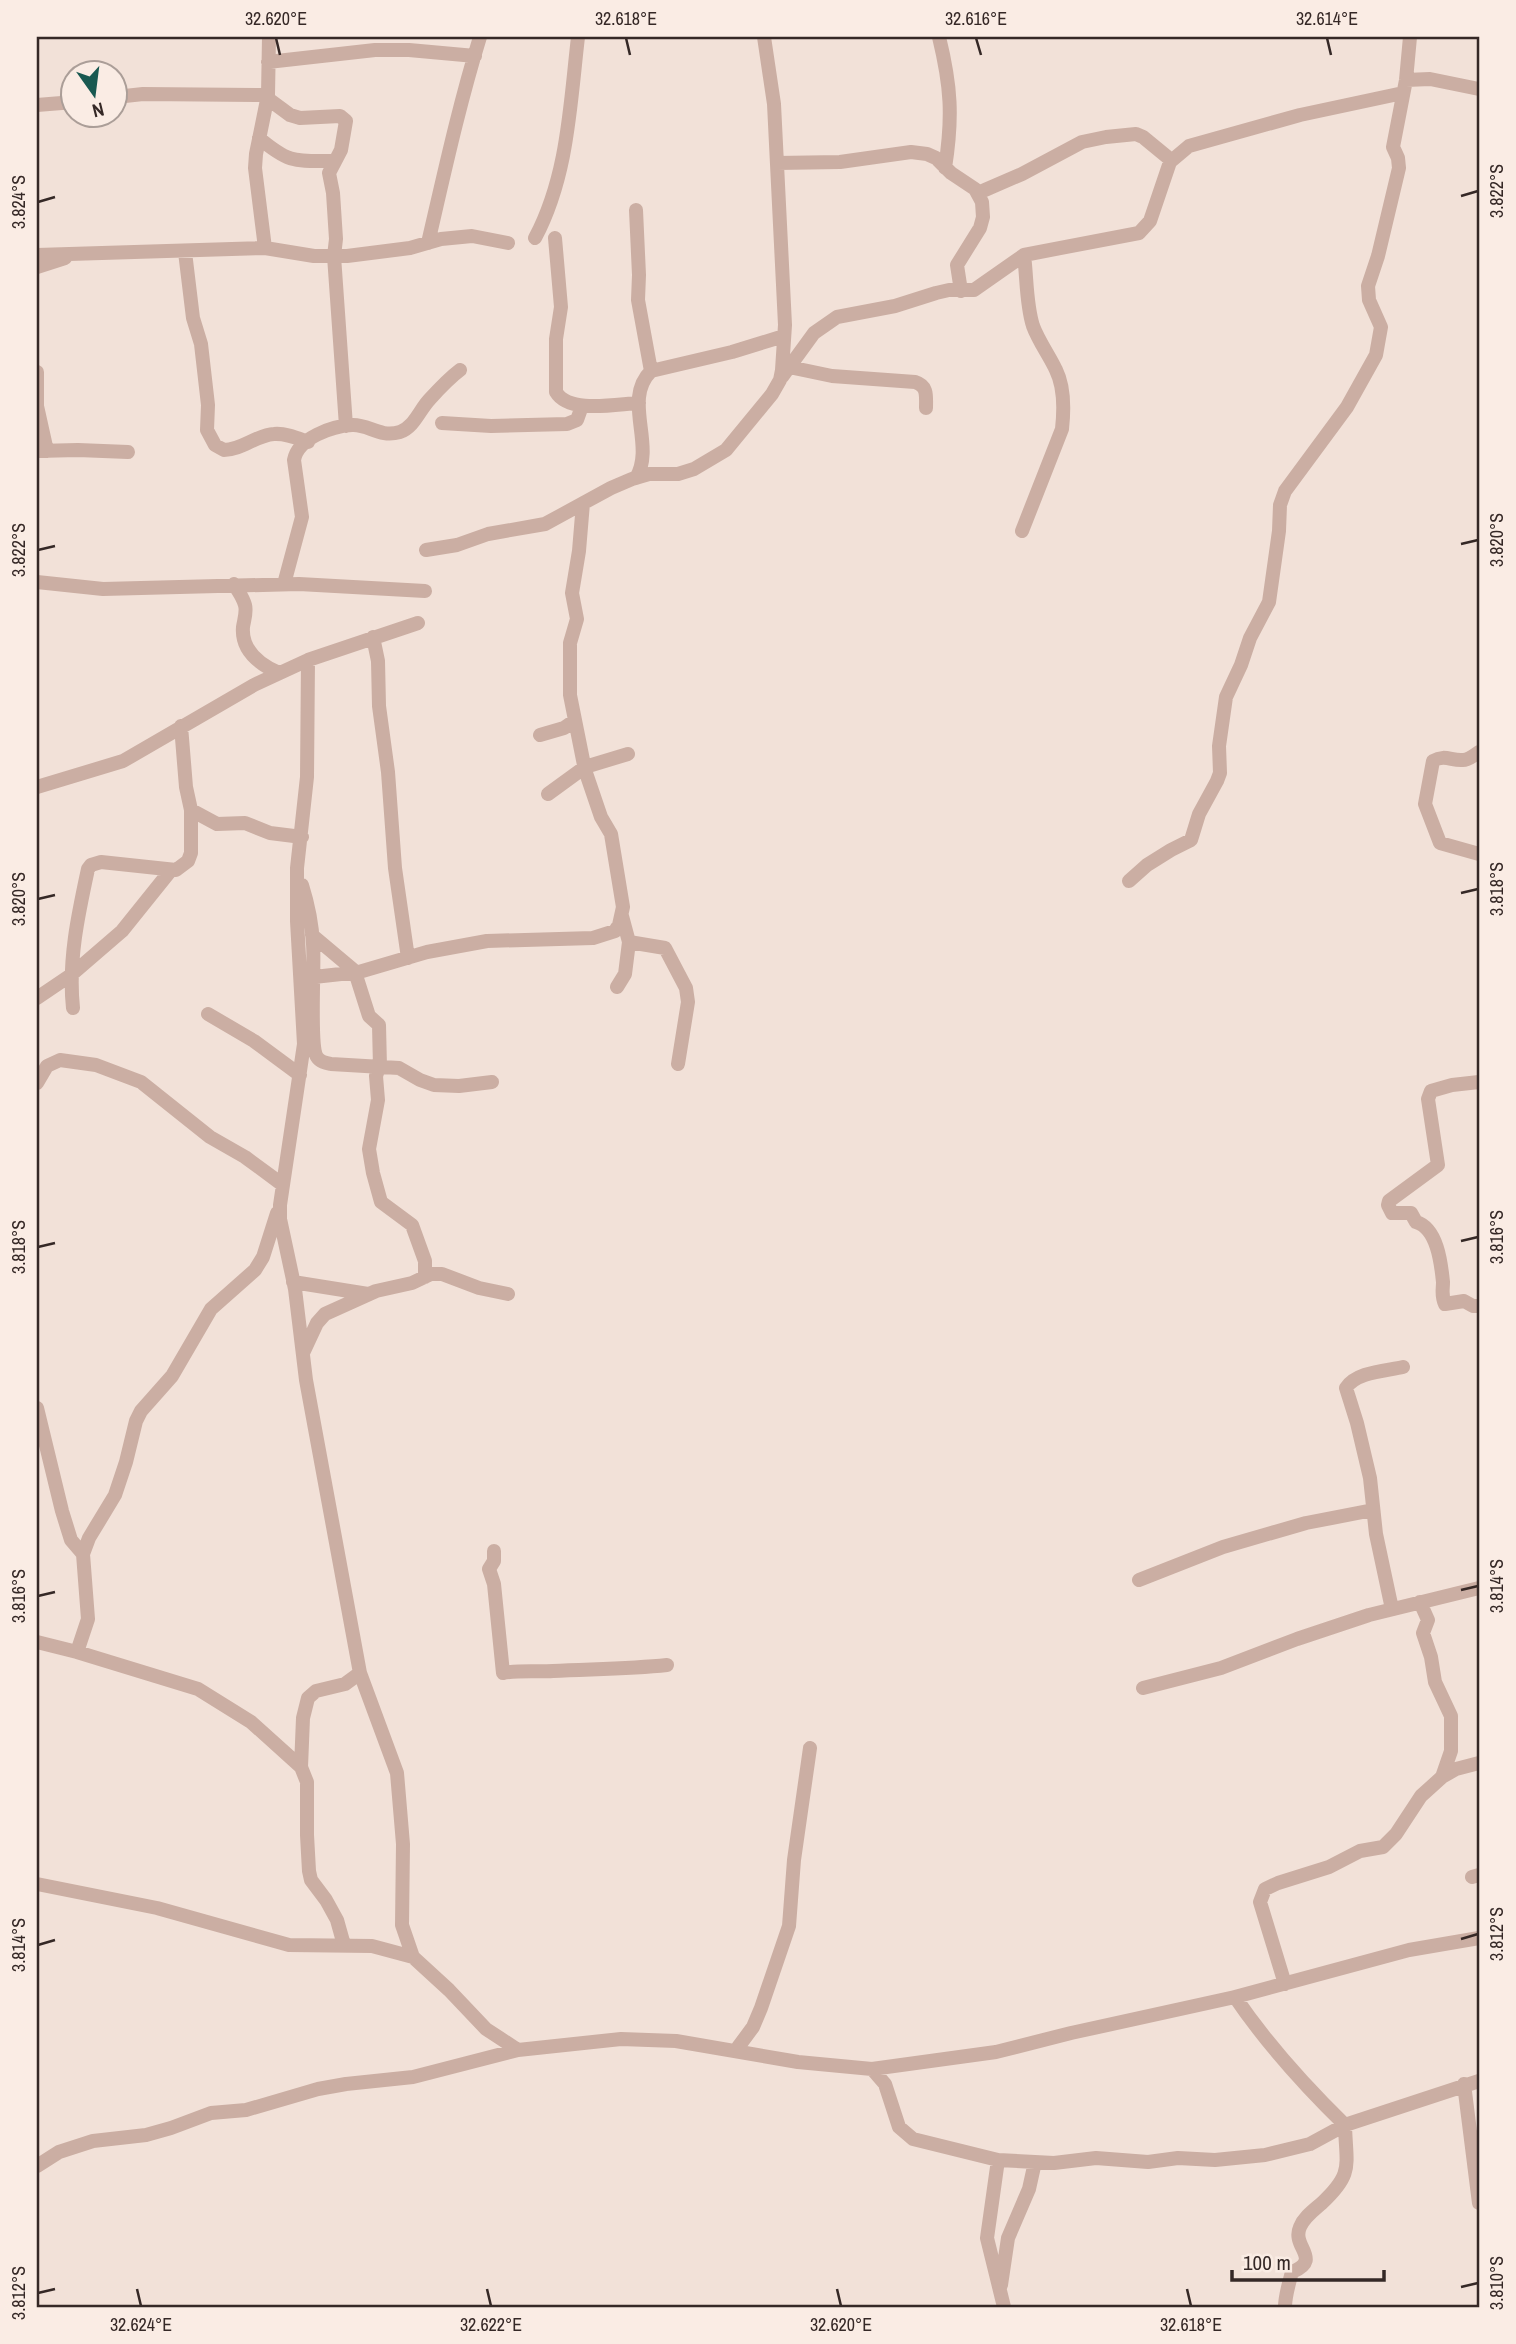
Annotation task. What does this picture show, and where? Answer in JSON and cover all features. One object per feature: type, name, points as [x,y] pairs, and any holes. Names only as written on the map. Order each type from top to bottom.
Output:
[{"type":"street","points":[[265,248],[255,168],[267,96],[269,37]]},
{"type":"street","points":[[428,243],[445,164],[481,37]]},
{"type":"street","points":[[535,238],[548,214],[564,153],[578,37]]},
{"type":"street","points":[[764,37],[774,104],[777,163],[784,335],[780,380]]},
{"type":"street","points":[[939,37],[952,110],[945,168]]},
{"type":"street","points":[[1129,881],[1171,850],[1190,842],[1194,835],[1199,814],[1220,773],[1219,746],[1226,698],[1250,638],[1269,602],[1280,505],[1285,491],[1347,407],[1376,355],[1381,327],[1369,300],[1368,286],[1399,168],[1393,147],[1410,37]]},
{"type":"street","points":[[268,62],[375,50],[475,56]]},
{"type":"street","points":[[426,550],[472,542],[488,534],[545,524],[611,488],[636,478],[649,474],[678,474],[694,469],[726,450],[772,394],[814,333],[838,317],[895,306],[936,293],[978,288],[1024,255],[1139,233],[1150,221],[1171,160],[1189,146],[1430,79],[1479,89]]},
{"type":"street","points":[[130,95],[267,96],[290,115],[300,118],[344,117],[344,139],[329,173],[333,193],[336,240],[334,256],[346,426]]},
{"type":"street","points":[[37,105],[60,103]]},
{"type":"street","points":[[978,193],[1022,174],[1083,142],[1106,137],[1136,134],[1171,160]]},
{"type":"street","points":[[259,138],[287,158],[298,161],[335,161]]},
{"type":"street","points":[[777,163],[840,162],[911,152],[936,158],[978,193],[982,202],[983,217],[980,228],[957,265],[961,291]]},
{"type":"street","points":[[636,210],[638,300],[651,371]]},
{"type":"street","points":[[37,255],[265,248],[314,256],[334,256],[410,248],[441,239],[472,236],[508,243]]},
{"type":"street","points":[[555,238],[561,307],[556,339],[556,391],[564,401],[582,406],[639,403]]},
{"type":"street","points":[[185,252],[193,318],[201,344],[209,435],[215,445],[224,450],[238,448],[270,434],[291,436],[309,442]]},
{"type":"street","points":[[37,267],[73,255]]},
{"type":"street","points":[[1022,531],[1062,429],[1063,417],[1058,374],[1042,347],[1030,314],[1024,255]]},
{"type":"street","points":[[636,478],[642,464],[644,445],[639,424],[639,403],[643,380],[651,371],[732,352],[784,335]]},
{"type":"street","points":[[789,367],[832,376],[915,382],[923,386],[927,393],[926,408]]},
{"type":"street","points":[[284,584],[302,517],[295,456],[324,431],[356,425],[384,434],[406,429],[446,380],[460,370]]},
{"type":"street","points":[[37,372],[37,407],[42,451],[128,452]]},
{"type":"street","points":[[442,424],[567,424],[577,419],[582,406]]},
{"type":"street","points":[[314,978],[355,972],[427,951],[487,941],[593,938],[615,931],[619,925],[623,907],[611,834],[601,817],[585,767],[570,695],[570,643],[577,619],[572,593],[583,503]]},
{"type":"street","points":[[37,582],[103,589],[284,584],[425,591]]},
{"type":"street","points":[[234,584],[245,604],[243,633],[247,646],[255,659],[279,673]]},
{"type":"street","points":[[37,793],[37,787],[123,761],[279,673],[418,623]]},
{"type":"street","points":[[373,637],[378,661],[379,706],[408,958]]},
{"type":"street","points":[[309,660],[307,777],[298,868],[297,921],[304,1044],[280,1219],[360,1673],[397,1773],[403,1844],[402,1925],[413,1957]]},
{"type":"street","points":[[540,735],[564,728],[574,721]]},
{"type":"street","points":[[74,1008],[71,975],[82,895],[91,864],[101,862],[176,870],[188,861],[191,853],[191,810],[186,787],[181,726]]},
{"type":"street","points":[[1479,752],[1467,760],[1444,756],[1433,761],[1425,804],[1440,843],[1479,854]]},
{"type":"street","points":[[548,794],[585,767],[628,754]]},
{"type":"street","points":[[191,810],[217,824],[245,823],[270,833],[302,837]]},
{"type":"street","points":[[298,868],[312,935],[313,1043],[317,1058],[331,1064],[399,1068],[434,1085],[459,1086],[492,1082]]},
{"type":"street","points":[[37,998],[71,975],[122,931],[172,870]]},
{"type":"street","points":[[617,986],[625,974],[629,942],[621,915]]},
{"type":"street","points":[[312,935],[355,972],[369,1016],[379,1025],[380,1067],[376,1076],[378,1100],[369,1149],[373,1173],[381,1202],[412,1225],[425,1261],[425,1277]]},
{"type":"street","points":[[629,942],[664,948],[686,988],[688,1002],[678,1064]]},
{"type":"street","points":[[208,1014],[254,1041],[300,1075]]},
{"type":"street","points":[[37,1083],[47,1066],[60,1060],[96,1065],[141,1082],[210,1137],[245,1157],[283,1185]]},
{"type":"street","points":[[1479,1082],[1452,1084],[1431,1091],[1429,1099],[1438,1165],[1390,1201],[1388,1206],[1392,1213],[1411,1213],[1416,1222],[1427,1229],[1438,1250],[1443,1283],[1442,1298],[1445,1304],[1464,1301],[1479,1306]]},
{"type":"street","points":[[77,1652],[88,1619],[83,1554],[89,1538],[115,1495],[127,1462],[136,1421],[141,1411],[172,1376],[211,1309],[256,1270],[280,1205]]},
{"type":"street","points":[[303,1355],[317,1322],[325,1314],[370,1294],[412,1283],[431,1274],[442,1274],[479,1288],[508,1294]]},
{"type":"street","points":[[293,1282],[370,1294]]},
{"type":"street","points":[[1392,1609],[1376,1534],[1370,1478],[1346,1388],[1350,1382],[1363,1376],[1403,1367]]},
{"type":"street","points":[[37,1408],[71,1540],[83,1554]]},
{"type":"street","points":[[1139,1580],[1223,1547],[1306,1523],[1373,1510]]},
{"type":"street","points":[[494,1551],[494,1560],[489,1569],[494,1584],[503,1672],[523,1669],[634,1669],[667,1665]]},
{"type":"street","points":[[1143,1688],[1221,1668],[1297,1639],[1392,1609],[1479,1588]]},
{"type":"street","points":[[1420,1602],[1428,1620],[1423,1633],[1435,1682],[1451,1716],[1451,1751],[1442,1777]]},
{"type":"street","points":[[37,1642],[198,1689],[251,1722],[301,1767]]},
{"type":"street","points":[[344,1945],[337,1920],[309,1871],[307,1782],[301,1767],[303,1718],[307,1698],[316,1691],[345,1685],[360,1673]]},
{"type":"street","points":[[736,2050],[753,2027],[789,1926],[794,1860],[810,1748]]},
{"type":"street","points":[[1285,1984],[1260,1902],[1265,1889],[1329,1867],[1360,1851],[1383,1847],[1396,1834],[1421,1796],[1442,1777],[1456,1769],[1479,1763]]},
{"type":"street","points":[[37,1884],[157,1908],[289,1944],[372,1946],[413,1957],[449,1990],[485,2029],[518,2050]]},
{"type":"street","points":[[37,2166],[59,2152],[86,2143],[146,2134],[211,2113],[246,2110],[318,2089],[413,2077],[518,2050],[621,2039],[676,2041],[798,2062],[872,2069],[996,2052],[1235,1997],[1409,1950],[1479,1938]]},
{"type":"street","points":[[1235,1997],[1261,2035],[1345,2125],[1346,2176],[1299,2228],[1298,2235],[1306,2258],[1305,2264],[1292,2272],[1285,2307]]},
{"type":"street","points":[[872,2069],[885,2084],[892,2110],[903,2133],[913,2139],[998,2160],[1054,2163],[1096,2158],[1148,2162],[1178,2158],[1234,2159],[1265,2155],[1310,2144],[1345,2125],[1479,2081]]},
{"type":"street","points":[[1464,2084],[1479,2203]]},
{"type":"street","points":[[998,2160],[987,2238],[1004,2307]]},
{"type":"street","points":[[1000,2290],[1008,2238],[1029,2189],[1035,2162]]}]
